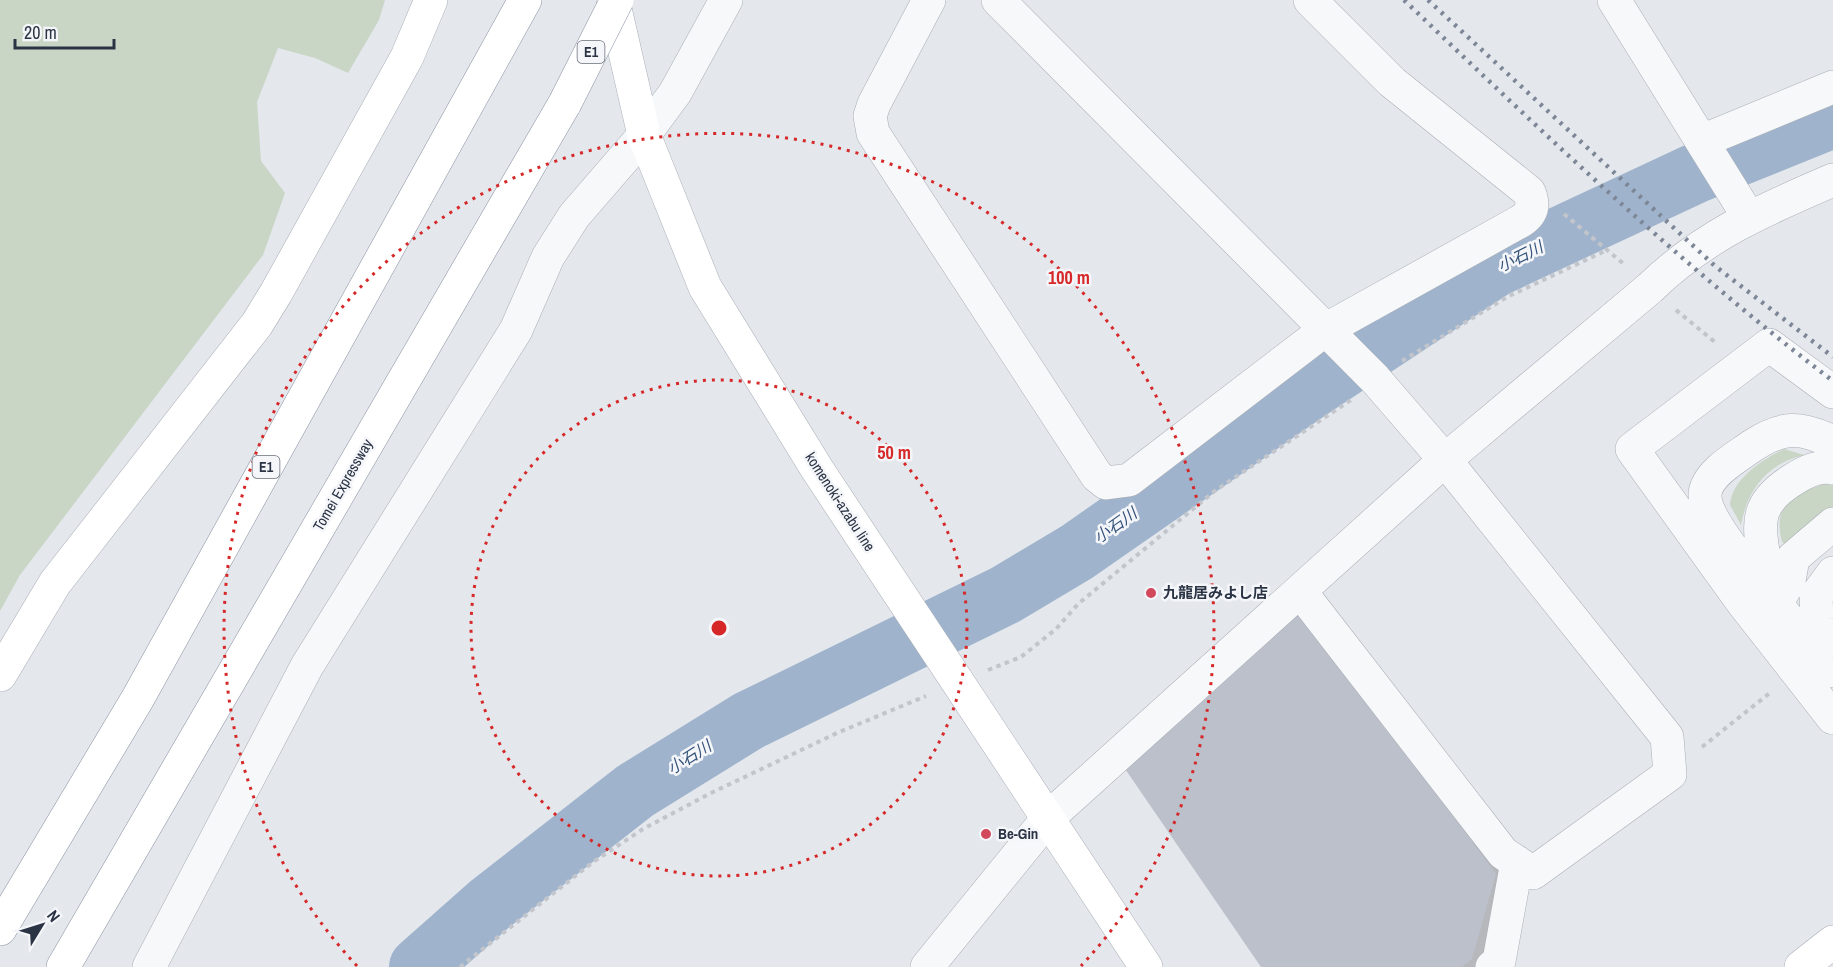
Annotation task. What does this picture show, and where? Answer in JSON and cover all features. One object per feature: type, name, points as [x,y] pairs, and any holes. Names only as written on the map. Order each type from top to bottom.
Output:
[{"type":"main road","points":[[0,675],[55,583],[256,324],[276,293],[407,57],[431,0]]},
{"type":"main road","name":"E1","points":[[0,929],[144,687],[525,0]]},
{"type":"main road","name":"Tomei Expressway","points":[[63,967],[565,103],[615,0]]},
{"type":"main road","name":"komenoki-azabu line","points":[[615,0],[644,135],[705,286],[817,469],[1146,967]]},
{"type":"main road","points":[[1801,967],[1833,942]]},
{"type":"street","points":[[148,967],[307,666],[516,330],[548,257],[574,216],[644,135],[675,93],[726,0]]},
{"type":"street","points":[[929,0],[874,104],[870,116],[873,133],[1097,476],[1106,483],[1130,480],[1325,330],[1528,216],[1533,201],[1529,192],[1522,185],[1392,82],[1310,0]]},
{"type":"street","points":[[998,0],[1375,379],[1445,460],[1667,737],[1670,774],[1533,873],[1503,853],[1300,591]]},
{"type":"street","points":[[1614,0],[1743,206]]},
{"type":"street","points":[[1705,148],[1833,87]]},
{"type":"street","points":[[927,967],[1049,817],[1445,460],[1650,288],[1743,206],[1833,180]]},
{"type":"street","points":[[1833,392],[1768,345],[1632,449],[1729,584],[1833,718]]},
{"type":"street","points":[[1831,654],[1777,603],[1744,564],[1710,516],[1705,494],[1715,475],[1773,432],[1795,430],[1833,442]]},
{"type":"street","points":[[1766,572],[1725,520],[1720,496],[1733,474],[1763,451],[1790,437],[1833,452]]},
{"type":"street","points":[[1777,603],[1766,572],[1759,526],[1763,507],[1781,487],[1806,472],[1833,468]]},
{"type":"street","points":[[1777,603],[1788,581],[1793,558],[1833,524]]},
{"type":"street","points":[[1831,654],[1817,619],[1816,596],[1833,573]]},
{"type":"street","points":[[1492,967],[1499,961],[1517,862]]},
{"type":"path","points":[[1570,217],[1598,241]]},
{"type":"path","points":[[1375,379],[1438,337],[1507,297],[1607,250]]},
{"type":"path","points":[[1650,288],[1742,365]]},
{"type":"path","points":[[1670,774],[1797,671]]},
{"type":"green space","points":[[0,0],[385,0],[379,20],[348,73],[315,58],[278,48],[257,102],[261,161],[285,193],[263,255],[20,575],[0,611]]},
{"type":"green space","points":[[1784,449],[1804,455],[1780,464],[1761,480],[1748,500],[1741,525],[1730,505],[1736,487],[1750,471]]},
{"type":"green space","points":[[1827,483],[1833,484],[1833,511],[1787,545],[1782,542],[1780,517],[1788,501],[1805,491]]},
{"type":"building","points":[[1298,603],[1496,874],[1472,959],[1462,967],[1261,967],[1121,763]]},
{"type":"waterway","name":"小石川","points":[[419,967],[489,905],[635,791],[748,721],[1005,595],[1077,552],[1311,389],[1495,267],[1694,174],[1833,118]]},
{"type":"railway","points":[[1404,0],[1560,148],[1667,244],[1721,291],[1833,381]]},
{"type":"railway","points":[[1428,0],[1715,266],[1833,357]]},
{"type":"place","name":"九龍居みよし店","points":[[1151,593]]},
{"type":"place","name":"Be-Gin","points":[[986,834]]}]
